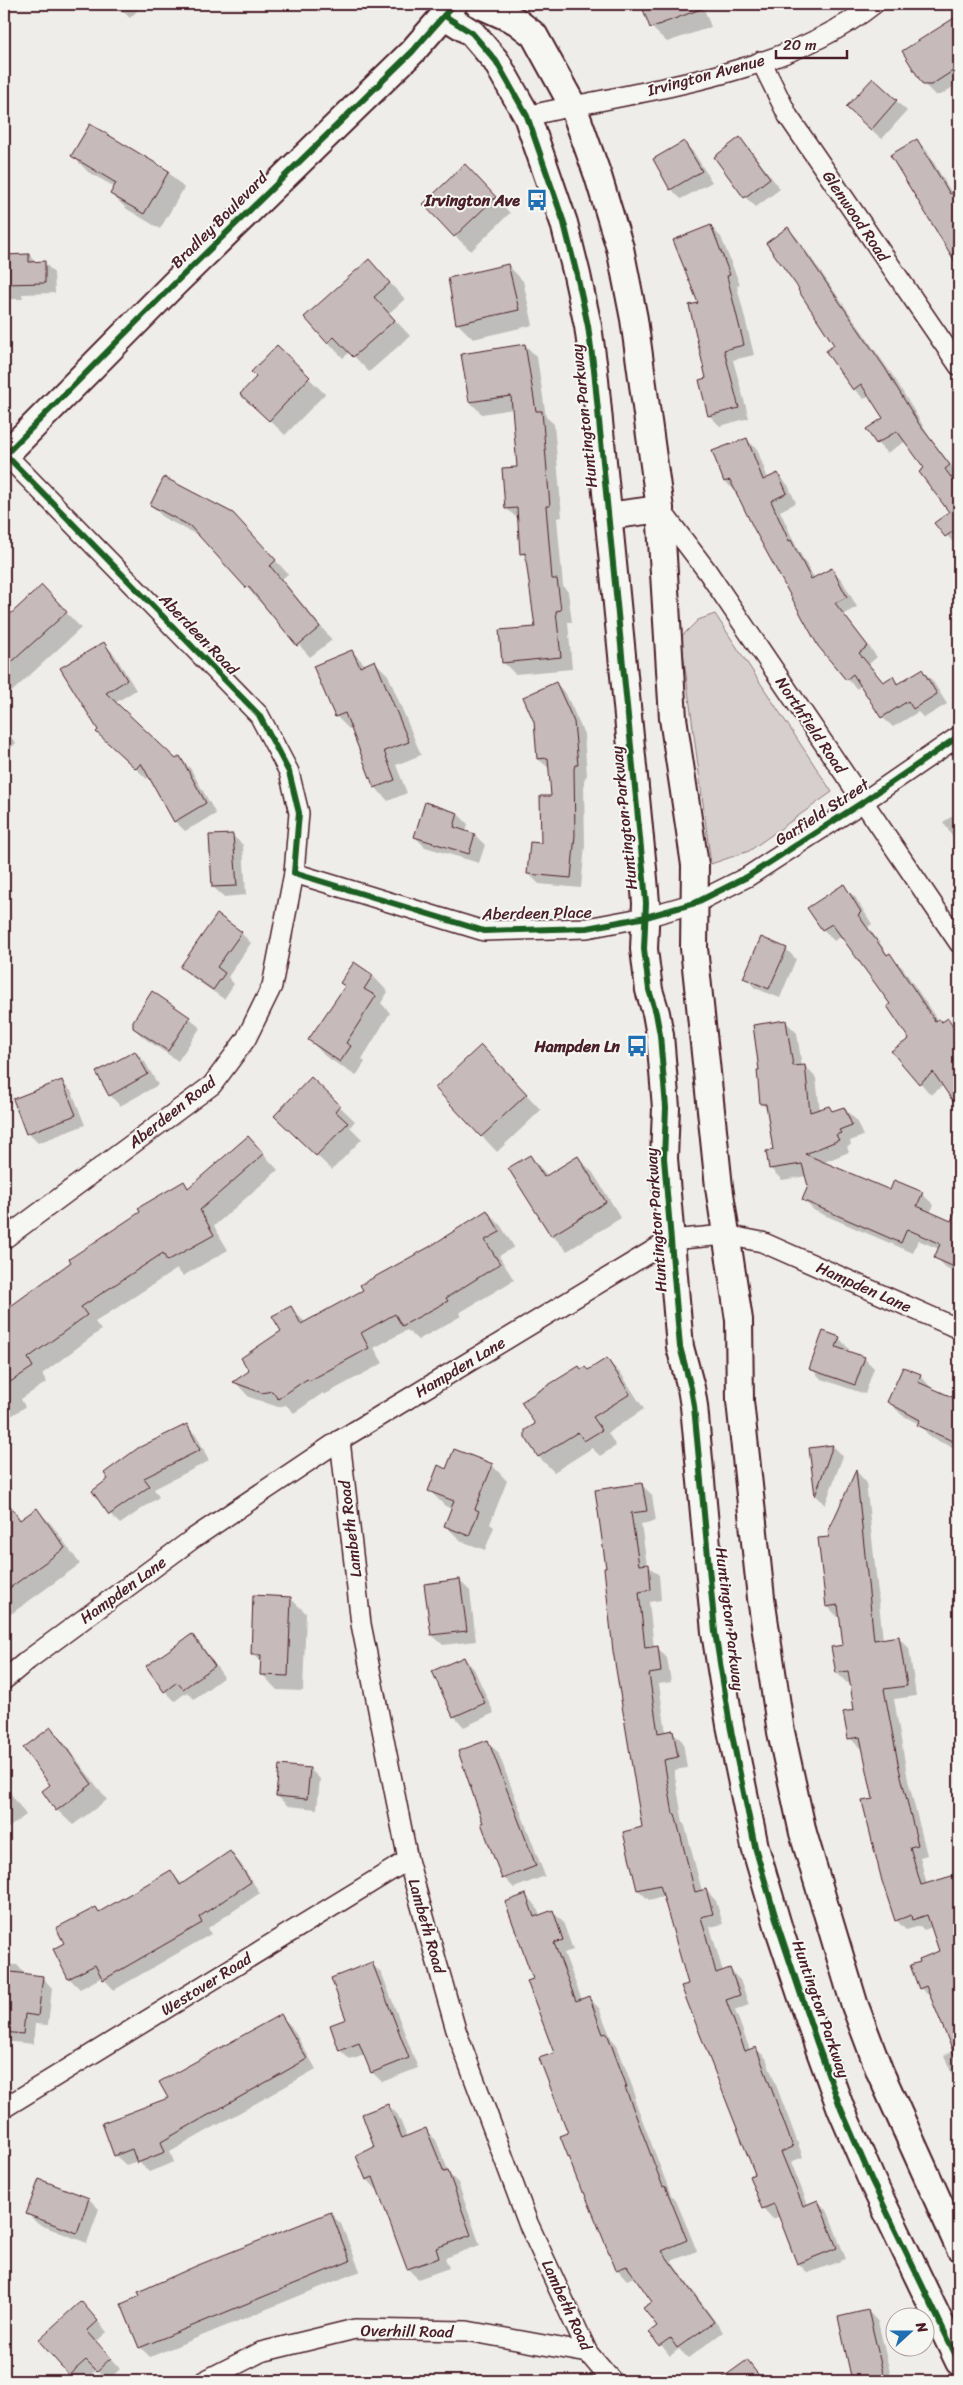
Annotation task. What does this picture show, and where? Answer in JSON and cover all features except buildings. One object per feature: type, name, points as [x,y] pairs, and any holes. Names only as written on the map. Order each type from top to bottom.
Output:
[{"type":"street","name":"Huntington Parkway","points":[[478,4],[516,21],[534,35],[573,106],[598,176],[620,248],[634,319],[660,509],[673,718],[695,865],[694,948],[719,1187],[739,1320],[740,1401],[761,1598],[781,1732],[803,1833],[854,2004],[880,2072],[959,2247]]},
{"type":"street","points":[[518,4],[534,35]]},
{"type":"street","name":"Irvington Avenue","points":[[527,116],[700,80],[761,61],[818,39],[874,4]]},
{"type":"street","name":"Huntington Parkway","points":[[449,10],[496,61],[527,116],[564,223],[588,326],[644,879],[646,917],[645,970],[660,1035],[666,1108],[664,1158],[680,1347],[694,1406],[715,1632],[730,1725],[755,1847],[785,1948],[817,2043],[842,2109],[872,2181],[959,2362]]},
{"type":"street","name":"Bradley Boulevard","points":[[4,454],[187,271],[412,52],[449,10]]},
{"type":"street","name":"Glenwood Road","points":[[761,61],[788,116],[959,366]]},
{"type":"street","name":"Aberdeen Road","points":[[4,454],[259,715],[289,772],[299,813],[294,873],[272,986],[246,1039],[212,1085],[4,1239]]},
{"type":"street","points":[[608,516],[660,509]]},
{"type":"street","name":"Northfield Road","points":[[660,509],[707,571],[959,943]]},
{"type":"street","name":"Garfield Street","points":[[695,903],[747,877],[864,802],[959,736]]},
{"type":"street","name":"Aberdeen Place","points":[[294,873],[484,930],[587,928],[646,917],[695,903]]},
{"type":"street","name":"Hampden Lane","points":[[4,1680],[28,1660],[194,1538],[340,1440],[670,1240],[726,1235],[762,1242],[959,1329]]},
{"type":"street","name":"Lambeth Road","points":[[340,1440],[361,1624],[408,1860],[456,2030],[528,2223],[588,2353],[612,2381]]},
{"type":"street","name":"Westover Road","points":[[4,2108],[408,1860]]},
{"type":"street","name":"Overhill Road","points":[[204,2381],[261,2352],[355,2329],[467,2332],[588,2353]]},
{"type":"shaded area","points":[[715,614],[832,792],[749,851],[711,864],[681,637],[698,620]]},
{"type":"cycle path","points":[[4,456],[174,284],[412,52],[454,4]]},
{"type":"cycle path","points":[[445,16],[472,33],[496,61],[527,116],[564,223],[588,326],[594,370],[644,879],[646,903],[644,949],[649,990],[660,1035],[666,1108],[664,1158],[680,1347],[694,1406],[715,1632],[730,1725],[755,1847],[779,1929],[841,2109],[872,2181],[959,2362]]},
{"type":"cycle path","points":[[4,453],[259,715],[289,772],[299,813],[294,873],[484,931],[587,928],[646,917],[695,903],[747,877],[863,802],[959,736]]},
{"type":"place","name":"Irvington Ave","points":[[537,200]]},
{"type":"place","name":"Hampden Ln","points":[[637,1046]]}]
